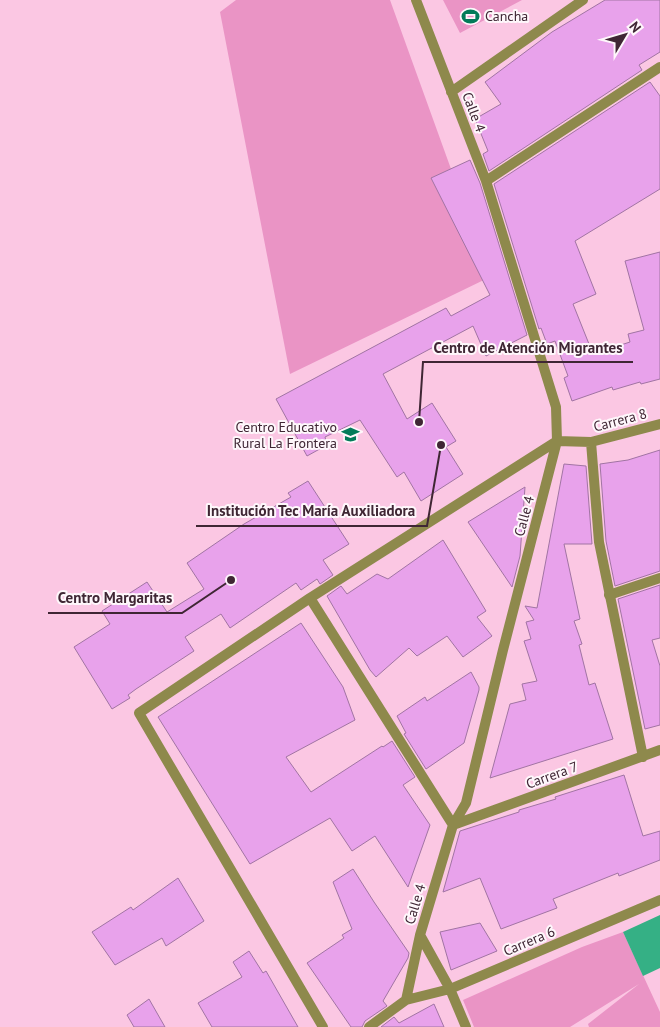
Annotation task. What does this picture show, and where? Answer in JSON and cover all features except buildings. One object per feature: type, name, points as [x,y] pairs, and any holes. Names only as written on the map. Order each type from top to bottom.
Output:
[{"type":"street","name":"Calle 4","points":[[406,1000],[420,935],[454,825],[466,803],[557,441],[556,407],[486,181],[416,0]]},
{"type":"street","points":[[451,92],[583,0]]},
{"type":"street","points":[[486,181],[660,67]]},
{"type":"street","name":"Carrera 8","points":[[557,441],[591,442],[660,424]]},
{"type":"street","points":[[323,1027],[139,713],[310,598],[557,441]]},
{"type":"street","points":[[591,442],[599,542],[642,757]]},
{"type":"street","points":[[609,595],[660,578]]},
{"type":"street","points":[[310,598],[454,825]]},
{"type":"street","name":"Carrera 7","points":[[454,825],[660,750]]},
{"type":"street","name":"Carrera 6","points":[[406,1000],[450,989],[660,900]]},
{"type":"street","points":[[420,935],[450,989],[466,1027]]},
{"type":"street","points":[[369,1027],[406,1000]]},
{"type":"shaded area","points":[[236,0],[390,0],[490,277],[290,374],[220,12]]},
{"type":"shaded area","name":"Cancha","points":[[443,0],[522,0],[460,33]]},
{"type":"shaded area","points":[[660,915],[660,968],[643,976],[623,932]]},
{"type":"shaded area","points":[[623,932],[660,1012],[660,1027],[589,1027],[588,1024],[639,984],[570,1027],[474,1027],[463,1000],[582,947]]},
{"type":"place","name":"Cancha","points":[[471,16]]},
{"type":"place","name":"Centro de Atención Migrantes","points":[[419,422]]},
{"type":"place","name":"Centro Educativo Rural La Frontera","points":[[351,435]]},
{"type":"place","name":"Institución Tec María Auxiliadora","points":[[441,445]]},
{"type":"place","name":"Centro Margaritas","points":[[231,580]]}]
